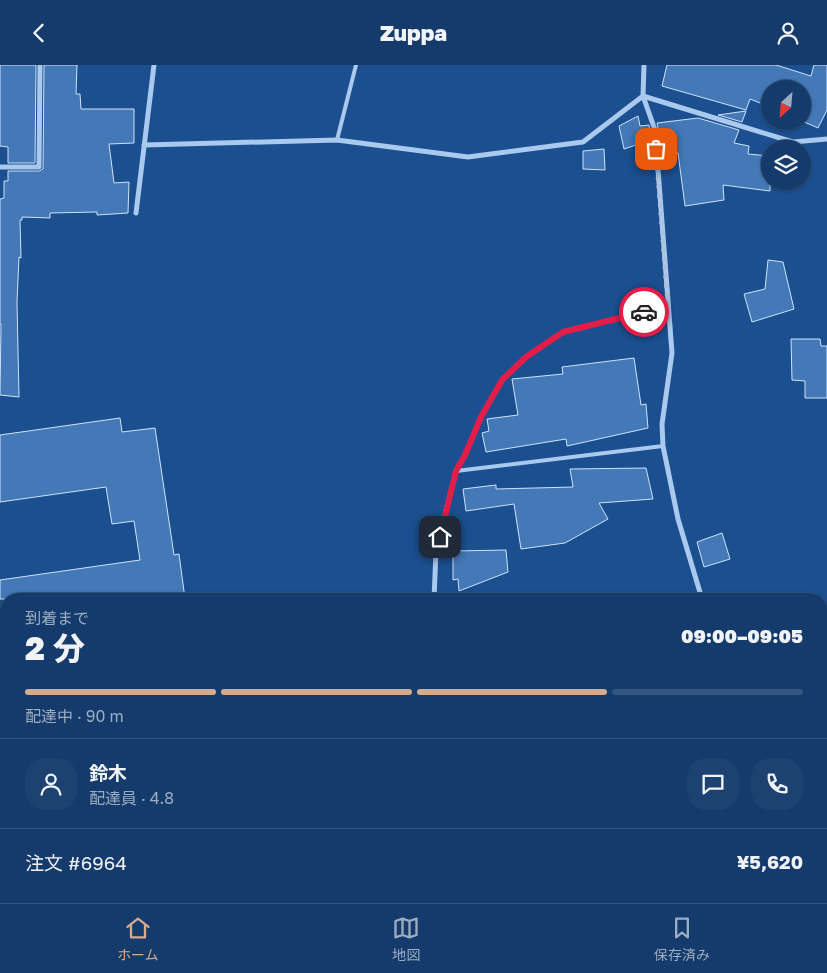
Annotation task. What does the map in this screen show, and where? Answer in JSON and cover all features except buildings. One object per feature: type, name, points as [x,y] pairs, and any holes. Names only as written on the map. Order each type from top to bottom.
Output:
[{"type":"street","points":[[0,167],[39,167],[40,65]]},
{"type":"street","points":[[136,213],[154,65]]},
{"type":"street","points":[[644,65],[643,96],[655,130],[672,353],[662,423],[663,447],[678,519],[700,593]]},
{"type":"street","points":[[144,145],[337,140],[468,157],[583,142],[643,96]]},
{"type":"street","points":[[643,96],[793,142],[827,139]]},
{"type":"street","points":[[434,593],[436,551],[456,471],[481,417],[502,380],[526,357],[563,332],[668,306]]},
{"type":"lane","points":[[337,140],[356,65]]},
{"type":"lane","points":[[456,471],[663,447]]},
{"type":"way so far","points":[[644,312],[668,306],[656,149]]},
{"type":"route","points":[[440,537],[456,471],[481,417],[502,380],[526,357],[563,332],[644,312]]}]
